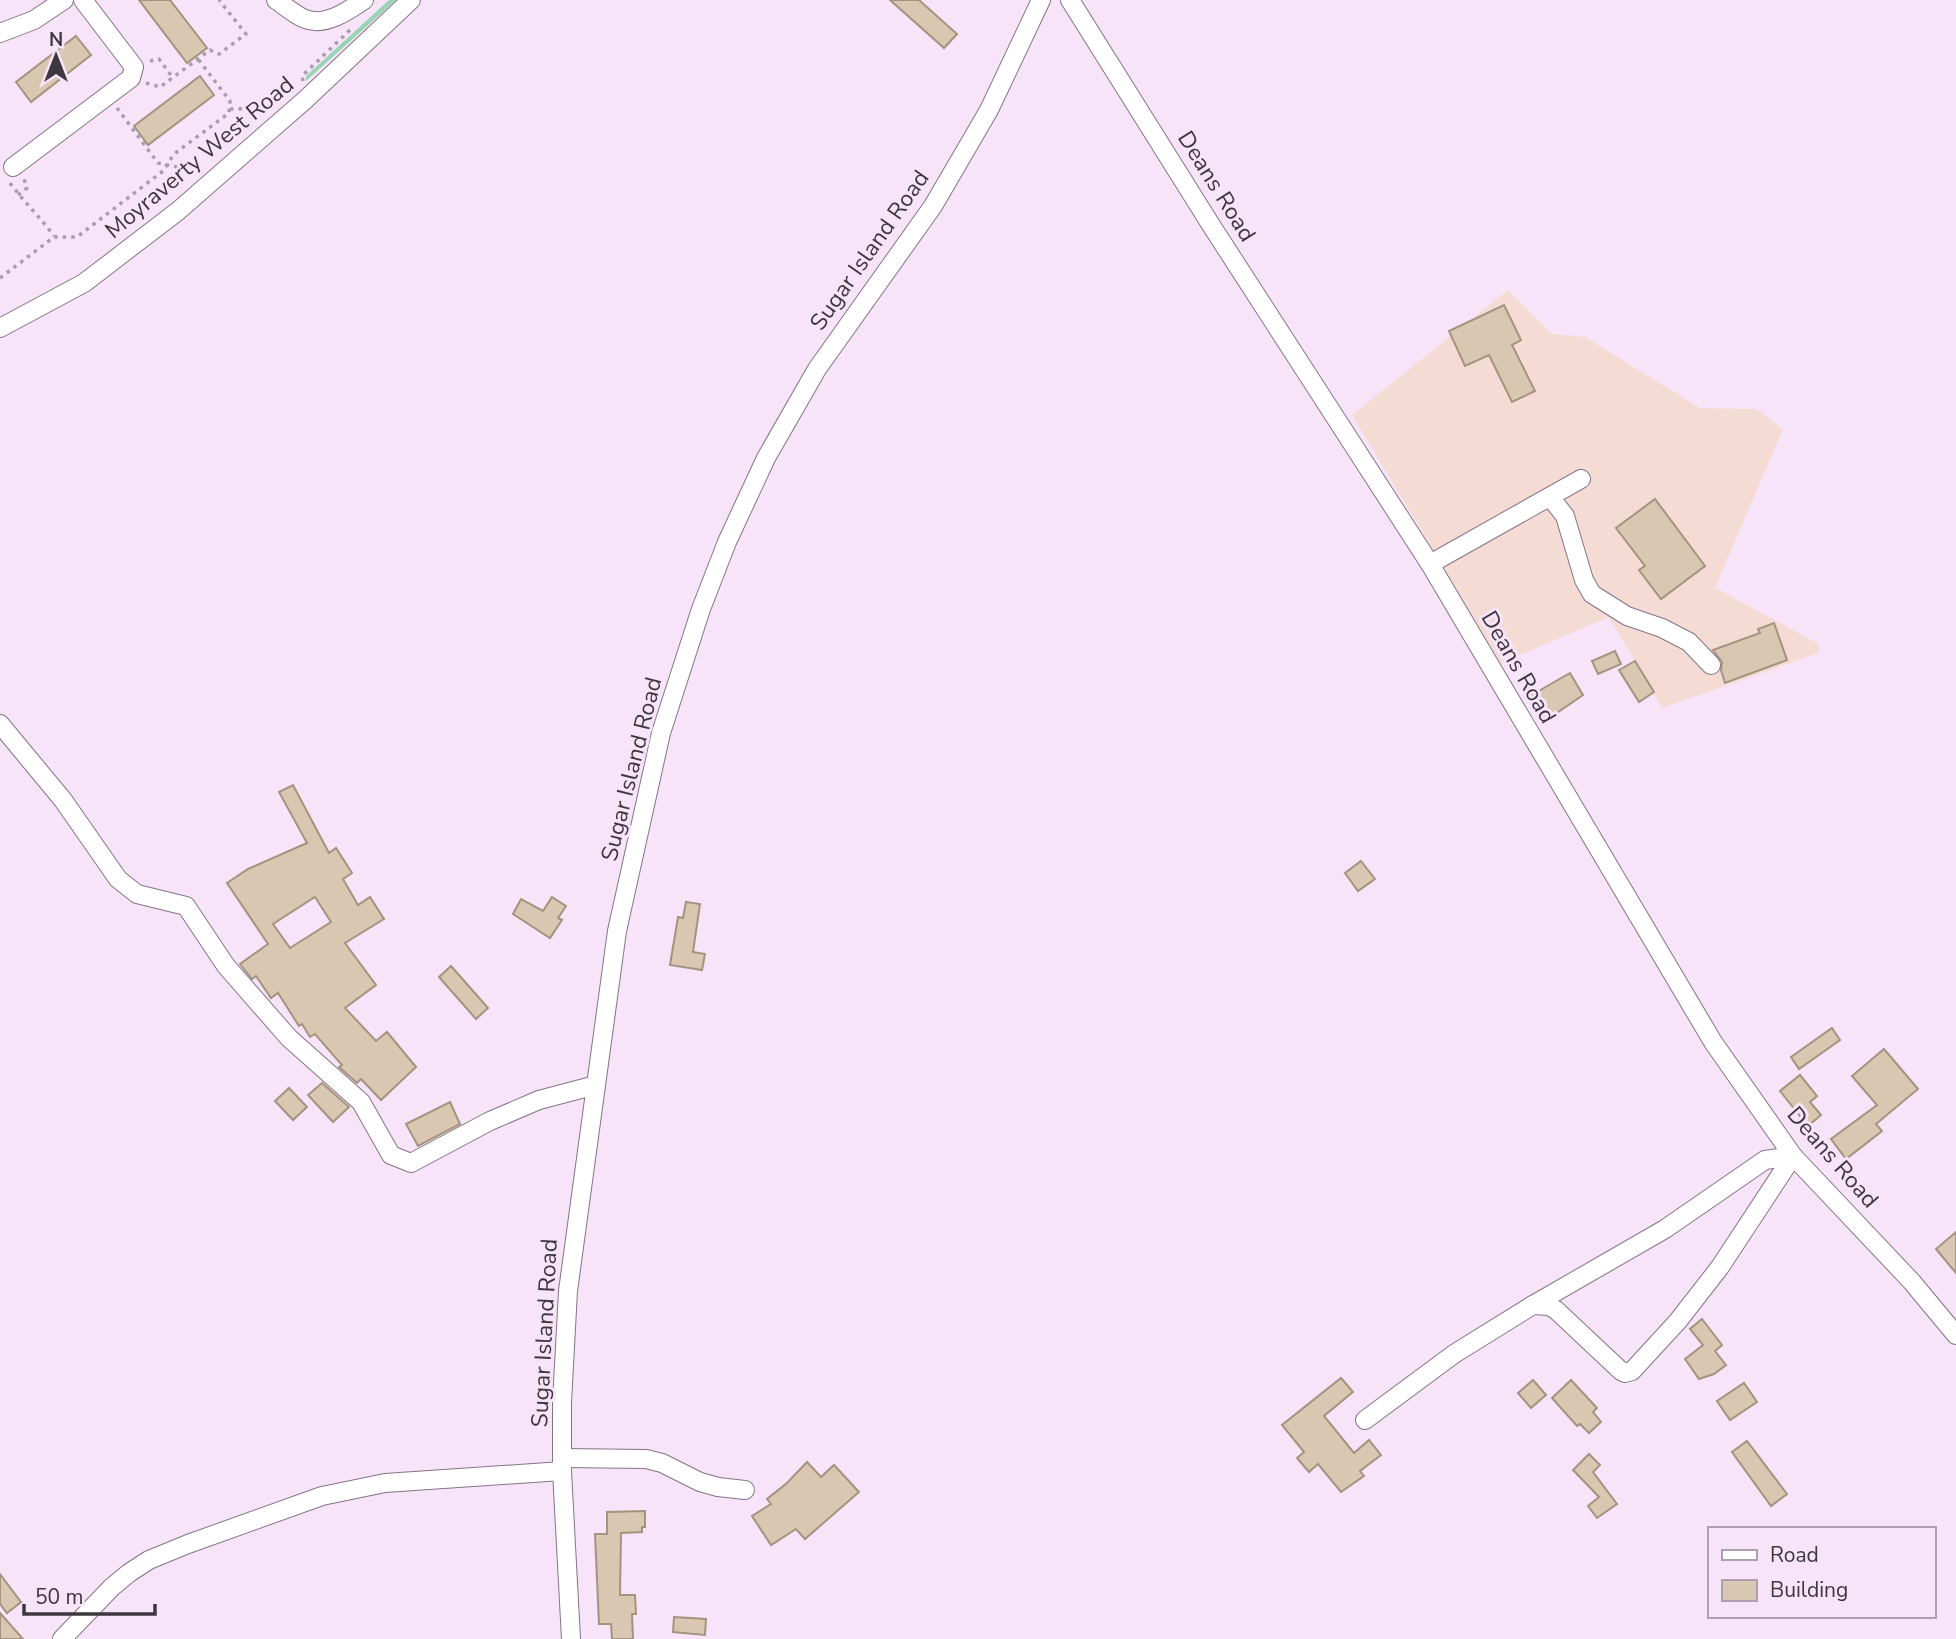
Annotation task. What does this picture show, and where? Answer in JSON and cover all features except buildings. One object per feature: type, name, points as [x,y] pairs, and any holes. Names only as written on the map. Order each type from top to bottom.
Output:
[{"type":"street","points":[[0,33],[34,20],[64,0]]},
{"type":"street","points":[[10,173],[108,96],[132,72],[83,0]]},
{"type":"street","points":[[276,0],[306,20],[317,21],[340,14],[364,0]]},
{"type":"street","name":"Moyraverty West Road","points":[[0,328],[84,283],[178,212],[290,113],[411,0]]},
{"type":"street","name":"Sugar Island Road","points":[[571,1639],[562,1402],[568,1291],[617,931],[661,733],[701,608],[727,542],[766,458],[817,369],[933,206],[989,110],[1041,0]]},
{"type":"street","name":"Deans Road","points":[[1070,0],[1430,565],[1713,1042],[1793,1156],[1912,1282],[1956,1335]]},
{"type":"street","points":[[1430,565],[1581,479]]},
{"type":"street","points":[[1550,496],[1565,516],[1584,580],[1592,594],[1627,615],[1689,642],[1711,665]]},
{"type":"street","points":[[0,724],[63,800],[118,879],[137,894],[186,906],[226,966],[289,1038],[361,1102],[391,1155],[411,1163],[490,1121],[539,1100],[596,1085]]},
{"type":"street","points":[[1533,1305],[1549,1306],[1556,1310],[1621,1371],[1632,1371],[1678,1321],[1720,1267],[1793,1156]]},
{"type":"street","points":[[1365,1420],[1454,1354],[1664,1229],[1765,1160],[1793,1156]]},
{"type":"street","points":[[62,1639],[121,1580],[149,1560],[323,1496],[385,1483],[563,1464],[646,1459],[662,1463],[700,1482],[745,1490]]},
{"type":"path","points":[[132,72],[160,87],[209,50],[219,54],[246,34],[219,0]]},
{"type":"path","points":[[132,72],[159,59],[173,78]]},
{"type":"path","points":[[0,278],[54,237],[77,237],[163,171],[174,154],[229,113],[230,101],[198,59]]},
{"type":"path","points":[[108,96],[158,163],[197,171],[213,181]]},
{"type":"path","points":[[230,109],[271,108],[290,113]]},
{"type":"path","points":[[10,173],[26,206],[35,211],[54,237]]},
{"type":"shaded area","points":[[1508,290],[1552,334],[1585,337],[1700,408],[1756,409],[1783,429],[1715,588],[1819,644],[1818,653],[1662,708],[1609,617],[1501,663],[1352,415]]},
{"type":"green space","points":[[389,0],[396,0],[306,81],[306,76]]}]
